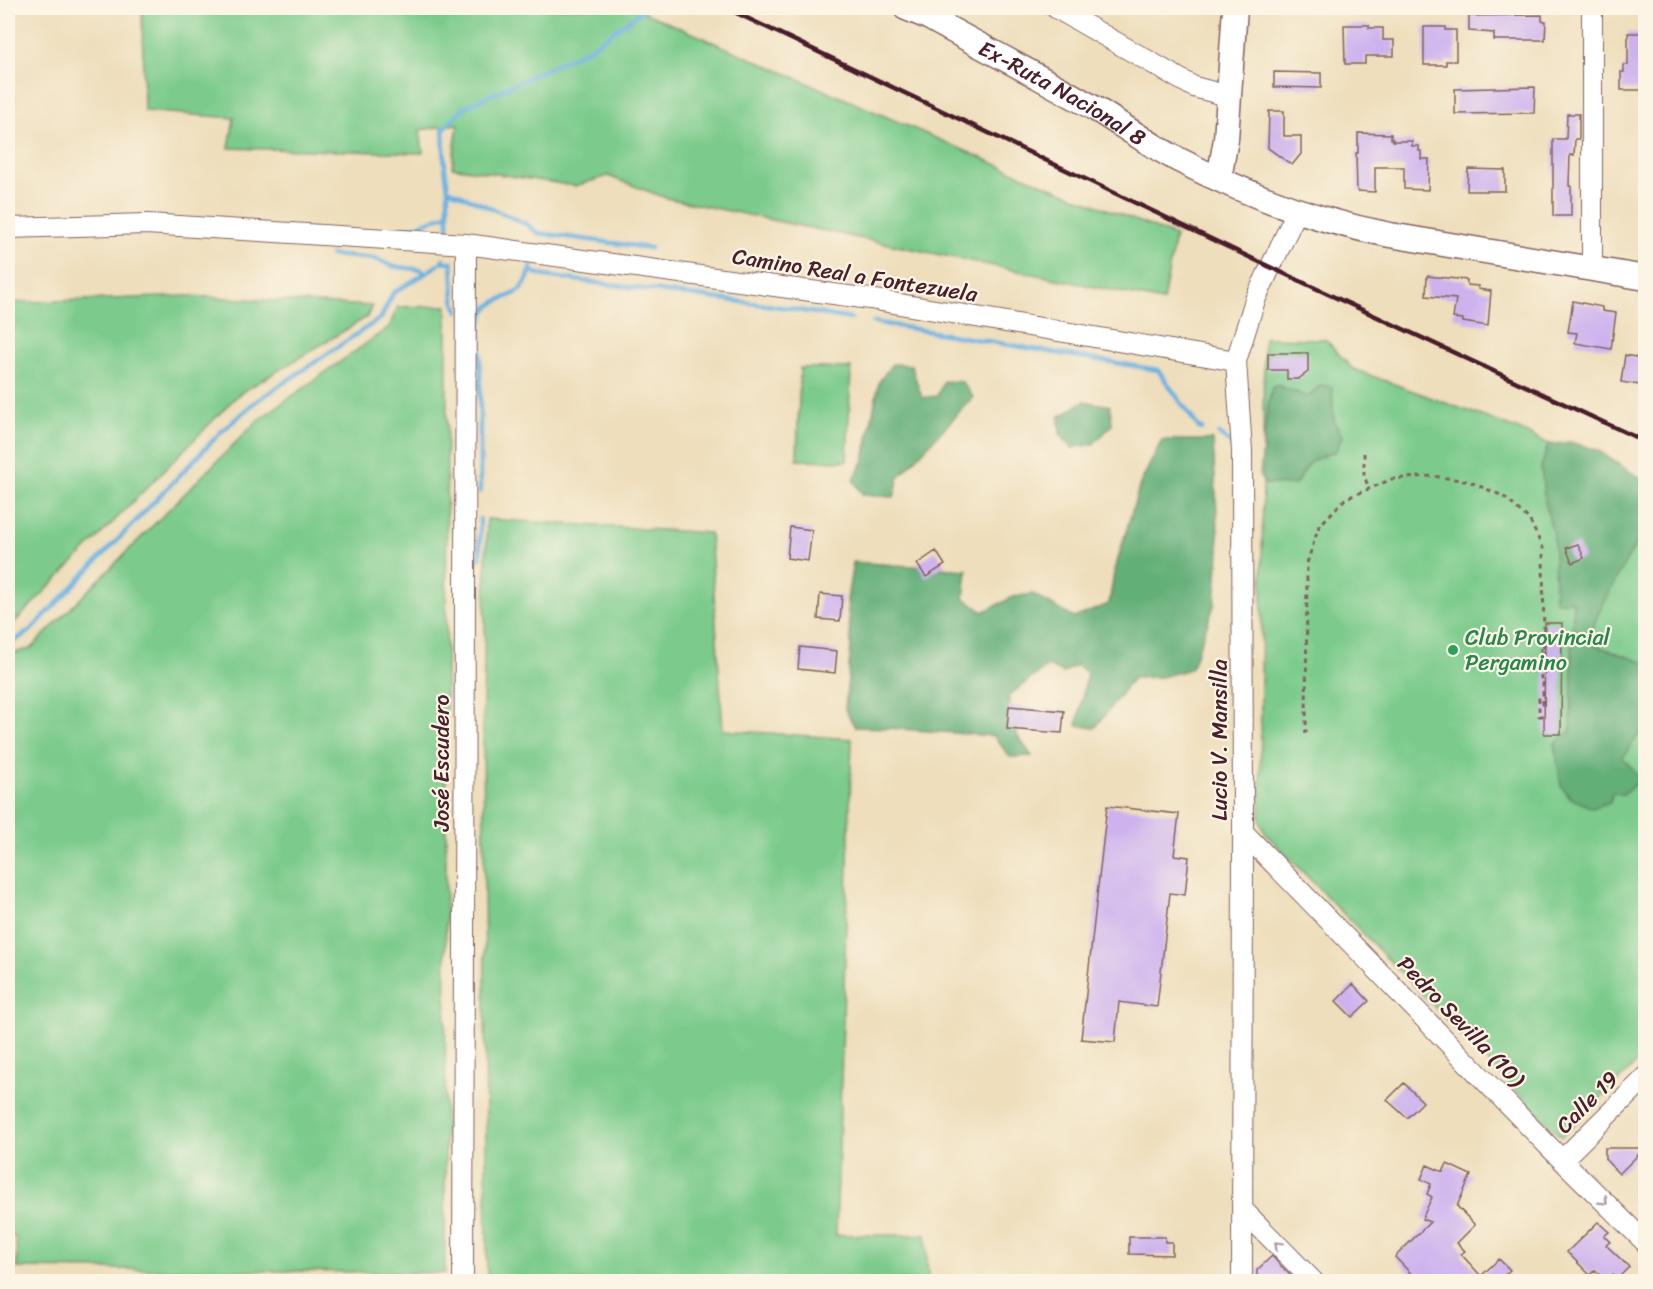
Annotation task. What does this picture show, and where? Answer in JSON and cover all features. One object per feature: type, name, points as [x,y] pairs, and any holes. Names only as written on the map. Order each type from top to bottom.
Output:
[{"type":"main road","points":[[1219,178],[1226,139],[1235,8]]},
{"type":"main road","name":"Ex-Ruta Nacional 8","points":[[922,11],[1099,111],[1176,158],[1258,196],[1297,211],[1390,236],[1646,278]]},
{"type":"street","points":[[1056,8],[1194,87],[1228,96]]},
{"type":"street","points":[[1592,8],[1592,270]]},
{"type":"street","name":"Lucio V. Mansilla","points":[[1242,1281],[1244,832],[1242,452],[1236,361],[1255,300],[1297,211]]},
{"type":"street","name":"Camino Real a Fontezuela","points":[[8,228],[147,224],[466,244],[870,299],[1236,361]]},
{"type":"street","name":"José Escudero","points":[[463,1281],[466,244]]},
{"type":"street","name":"Pedro Sevilla (10)","points":[[1244,832],[1562,1160],[1646,1242]]},
{"type":"street","name":"Calle 19","points":[[1562,1160],[1646,1077]]},
{"type":"street","points":[[1242,1209],[1314,1281]]},
{"type":"path","points":[[1364,453],[1364,476],[1369,488]]},
{"type":"path","points":[[1305,732],[1307,563],[1319,526],[1345,499],[1392,479],[1432,476],[1468,481],[1503,496],[1529,519],[1543,548],[1545,651],[1542,662],[1545,674]]},
{"type":"path","points":[[1543,697],[1539,697],[1539,716],[1543,716],[1545,706],[1543,706],[1544,678],[1541,678],[1541,642],[1544,642]]},
{"type":"path","points":[[1641,783],[1646,779]]},
{"type":"green space","points":[[142,8],[634,8],[1033,180],[1175,236],[1163,301],[666,198],[608,176],[575,186],[452,167],[458,124],[420,130],[423,153],[229,148],[234,118],[144,111]]},
{"type":"green space","points":[[188,296],[372,306],[367,317],[239,394],[8,629],[8,303]]},
{"type":"green space","points":[[447,306],[445,1273],[17,1268],[16,1237],[8,1237],[8,654],[30,649],[257,421],[389,327],[398,307]]},
{"type":"green space","name":"Club Provincial Pergamino","points":[[1264,338],[1325,339],[1353,369],[1514,428],[1645,488],[1645,1055],[1561,1137],[1265,833],[1260,820]]},
{"type":"green space","points":[[892,364],[911,365],[922,398],[937,396],[944,381],[962,382],[973,397],[899,477],[894,497],[863,495],[853,480],[864,460],[879,382]]},
{"type":"green space","points":[[800,368],[851,368],[847,461],[797,460]]},
{"type":"green space","points":[[1277,385],[1308,397],[1321,385],[1332,387],[1334,421],[1342,436],[1336,451],[1311,461],[1295,485],[1265,484],[1260,477],[1266,418],[1272,387]]},
{"type":"green space","points":[[1084,401],[1110,406],[1112,425],[1093,444],[1072,448],[1060,434],[1059,417]]},
{"type":"green space","points":[[1162,440],[1213,440],[1219,551],[1215,603],[1191,669],[1161,677],[1133,678],[1095,728],[1077,725],[1087,673],[1077,665],[1063,673],[1048,666],[1008,696],[1018,737],[1032,756],[1010,757],[994,736],[855,727],[845,709],[851,646],[847,600],[853,562],[967,570],[964,598],[983,612],[1013,597],[1033,594],[1074,618],[1109,604],[1114,573],[1140,484]]},
{"type":"green space","points":[[1570,442],[1597,450],[1645,480],[1645,528],[1605,599],[1586,642],[1645,663],[1645,729],[1622,758],[1640,776],[1639,781],[1623,794],[1612,793],[1610,802],[1592,808],[1571,798],[1561,786],[1555,743],[1571,731],[1573,601],[1555,601],[1554,540],[1545,501],[1541,467],[1548,445]]},
{"type":"green space","points":[[487,519],[710,533],[723,730],[852,739],[836,1235],[926,1235],[928,1281],[487,1281],[483,713]]},
{"type":"building","points":[[1542,15],[1542,21],[1546,21],[1545,40],[1494,40],[1494,33],[1469,31],[1469,16]]},
{"type":"building","points":[[1344,25],[1369,25],[1369,28],[1383,28],[1383,40],[1394,40],[1394,56],[1365,56],[1365,64],[1345,64]]},
{"type":"building","points":[[1424,27],[1445,27],[1445,30],[1456,30],[1456,61],[1446,61],[1446,65],[1424,65]]},
{"type":"building","points":[[1628,33],[1646,33],[1646,90],[1621,90],[1621,72],[1624,72],[1624,65],[1628,65]]},
{"type":"building","points":[[1274,72],[1321,73],[1321,88],[1274,87]]},
{"type":"building","points":[[1535,87],[1534,113],[1455,114],[1455,89]]},
{"type":"building","points":[[1269,111],[1284,111],[1284,136],[1301,136],[1301,154],[1292,165],[1268,148]]},
{"type":"building","points":[[1567,114],[1579,114],[1579,139],[1575,139],[1574,156],[1570,155],[1571,216],[1553,216],[1553,139],[1566,139]]},
{"type":"building","points":[[1358,133],[1391,134],[1393,141],[1412,141],[1412,146],[1419,146],[1421,159],[1429,159],[1428,190],[1404,189],[1404,167],[1375,167],[1375,192],[1357,191]]},
{"type":"building","points":[[1468,169],[1505,170],[1505,191],[1467,191]]},
{"type":"building","points":[[1427,276],[1467,280],[1467,285],[1491,291],[1488,326],[1453,318],[1456,299],[1426,296]]},
{"type":"building","points":[[1573,301],[1602,307],[1602,311],[1616,313],[1611,349],[1575,343],[1577,333],[1568,332]]},
{"type":"building","points":[[1268,353],[1308,353],[1308,372],[1298,379],[1287,379],[1287,370],[1268,370]]},
{"type":"building","points":[[1625,355],[1646,359],[1646,386],[1621,382]]},
{"type":"building","points":[[790,527],[812,530],[808,561],[787,558]]},
{"type":"building","points":[[1578,544],[1584,558],[1572,563],[1566,548]]},
{"type":"building","points":[[936,551],[945,565],[926,577],[917,564]]},
{"type":"building","points":[[820,594],[842,596],[840,621],[818,619]]},
{"type":"building","points":[[1545,623],[1562,623],[1561,734],[1544,734]]},
{"type":"building","points":[[800,647],[837,651],[835,673],[798,669]]},
{"type":"building","points":[[1009,706],[1064,711],[1062,733],[1007,729]]},
{"type":"building","points":[[1107,806],[1179,814],[1174,855],[1189,857],[1185,895],[1170,893],[1157,1007],[1119,1002],[1115,1042],[1081,1039]]},
{"type":"building","points":[[1353,984],[1369,1001],[1352,1017],[1336,1001]]},
{"type":"building","points":[[1404,1083],[1423,1102],[1407,1118],[1387,1100]]},
{"type":"building","points":[[1605,1148],[1645,1148],[1619,1174],[1605,1159]]},
{"type":"building","points":[[1447,1164],[1471,1175],[1457,1206],[1475,1225],[1457,1243],[1465,1251],[1461,1254],[1481,1276],[1499,1259],[1510,1270],[1498,1281],[1418,1281],[1395,1257],[1430,1222],[1422,1219],[1432,1197],[1427,1194],[1431,1184],[1421,1179],[1427,1165],[1443,1172]]},
{"type":"building","points":[[1598,1222],[1609,1232],[1604,1236],[1610,1242],[1606,1245],[1629,1267],[1618,1278],[1613,1274],[1606,1281],[1595,1270],[1590,1275],[1567,1252]]},
{"type":"building","points":[[1129,1237],[1165,1237],[1165,1242],[1172,1242],[1172,1255],[1129,1254]]},
{"type":"building","points":[[1272,1256],[1296,1281],[1261,1281],[1257,1277],[1257,1270]]},
{"type":"waterway","points":[[448,233],[448,189],[443,130],[463,108],[589,49],[645,8]]},
{"type":"waterway","points":[[448,189],[526,224],[538,233],[650,248]]},
{"type":"waterway","points":[[401,231],[448,214]]},
{"type":"waterway","points":[[331,255],[376,259],[392,266],[422,270],[426,273]]},
{"type":"waterway","points":[[8,645],[31,630],[222,431],[255,402],[381,318],[393,293],[426,273],[443,259]]},
{"type":"waterway","points":[[442,262],[452,262],[454,299],[458,311]]},
{"type":"waterway","points":[[531,266],[530,271],[545,276],[781,307],[851,319]]},
{"type":"waterway","points":[[480,492],[480,324],[485,312],[492,304],[522,288],[530,271]]},
{"type":"waterway","points":[[873,322],[1158,370],[1199,428],[1202,429]]},
{"type":"waterway","points":[[1219,434],[1232,444],[1232,448]]},
{"type":"waterway","points":[[480,519],[480,559]]},
{"type":"railway","points":[[726,8],[1270,267],[1646,442]]},
{"type":"place","name":"Club Provincial Pergamino","points":[[1453,650]]}]
